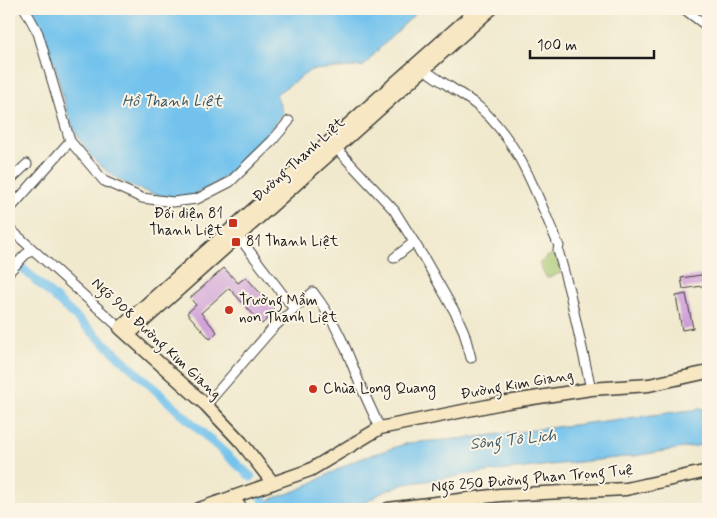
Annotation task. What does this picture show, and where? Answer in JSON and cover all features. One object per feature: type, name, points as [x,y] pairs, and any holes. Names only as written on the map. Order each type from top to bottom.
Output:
[{"type":"street","points":[[25,9],[38,34],[70,141],[104,181],[142,198],[172,202],[197,199],[230,182],[272,141],[289,121]]},
{"type":"street","name":"Đường Thanh Liệt","points":[[124,331],[478,9]]},
{"type":"street","name":"Đường Thanh Liệt","points":[[124,331],[238,236],[491,9]]},
{"type":"street","points":[[684,9],[697,13],[708,27]]},
{"type":"street","points":[[425,70],[479,107],[511,141],[537,194],[559,246],[558,250],[568,283],[591,389]]},
{"type":"street","points":[[9,210],[70,141]]},
{"type":"street","points":[[336,148],[394,210],[456,314],[464,332],[471,358]]},
{"type":"street","points":[[9,181],[27,164]]},
{"type":"street","name":"Ngõ 908 Đường Kim Giang","points":[[9,228],[28,252],[69,281],[206,405],[241,442],[272,482]]},
{"type":"street","points":[[238,236],[294,309]]},
{"type":"street","points":[[394,258],[414,242]]},
{"type":"street","points":[[10,272],[28,252]]},
{"type":"street","points":[[206,405],[273,328],[313,292],[328,311],[339,333],[380,428]]},
{"type":"street","name":"Đường Kim Giang","points":[[199,509],[310,470],[380,428],[507,402],[591,389],[649,384],[708,372]]},
{"type":"street","name":"Ngõ 250 Đường Phan Trọng Tuệ","points":[[388,509],[471,504],[500,496],[626,489],[708,471]]},
{"type":"street","points":[[233,497],[240,509]]},
{"type":"green space","points":[[555,253],[561,273],[547,278],[539,264]]},
{"type":"water","name":"Hồ Thanh Liệt","points":[[30,9],[420,9],[364,66],[311,70],[276,94],[283,113],[265,136],[236,167],[214,184],[191,196],[168,197],[136,188],[117,179],[93,158],[81,142],[66,108],[54,64]]},
{"type":"water","name":"Sông Tô Lịch","points":[[708,408],[708,444],[634,456],[478,473],[405,484],[383,492],[355,509],[243,509],[298,490],[354,461],[408,443],[469,438]]},
{"type":"building","points":[[224,268],[238,283],[246,277],[276,311],[262,324],[229,288],[201,313],[217,332],[210,339],[187,313],[196,305],[190,298]]},
{"type":"building","points":[[708,274],[708,285],[683,289],[681,278]]},
{"type":"building","points":[[686,294],[693,328],[682,330],[676,296]]},
{"type":"waterway","points":[[9,256],[251,477]]},
{"type":"waterway","points":[[262,497],[267,509]]},
{"type":"place","name":"Đối diện 81 Thanh Liệt","points":[[233,223]]},
{"type":"place","name":"81 Thanh Liệt","points":[[236,242]]},
{"type":"place","name":"Trường Mầm non Thanh Liệt","points":[[229,310]]},
{"type":"place","name":"Chùa Long Quang","points":[[313,389]]}]
